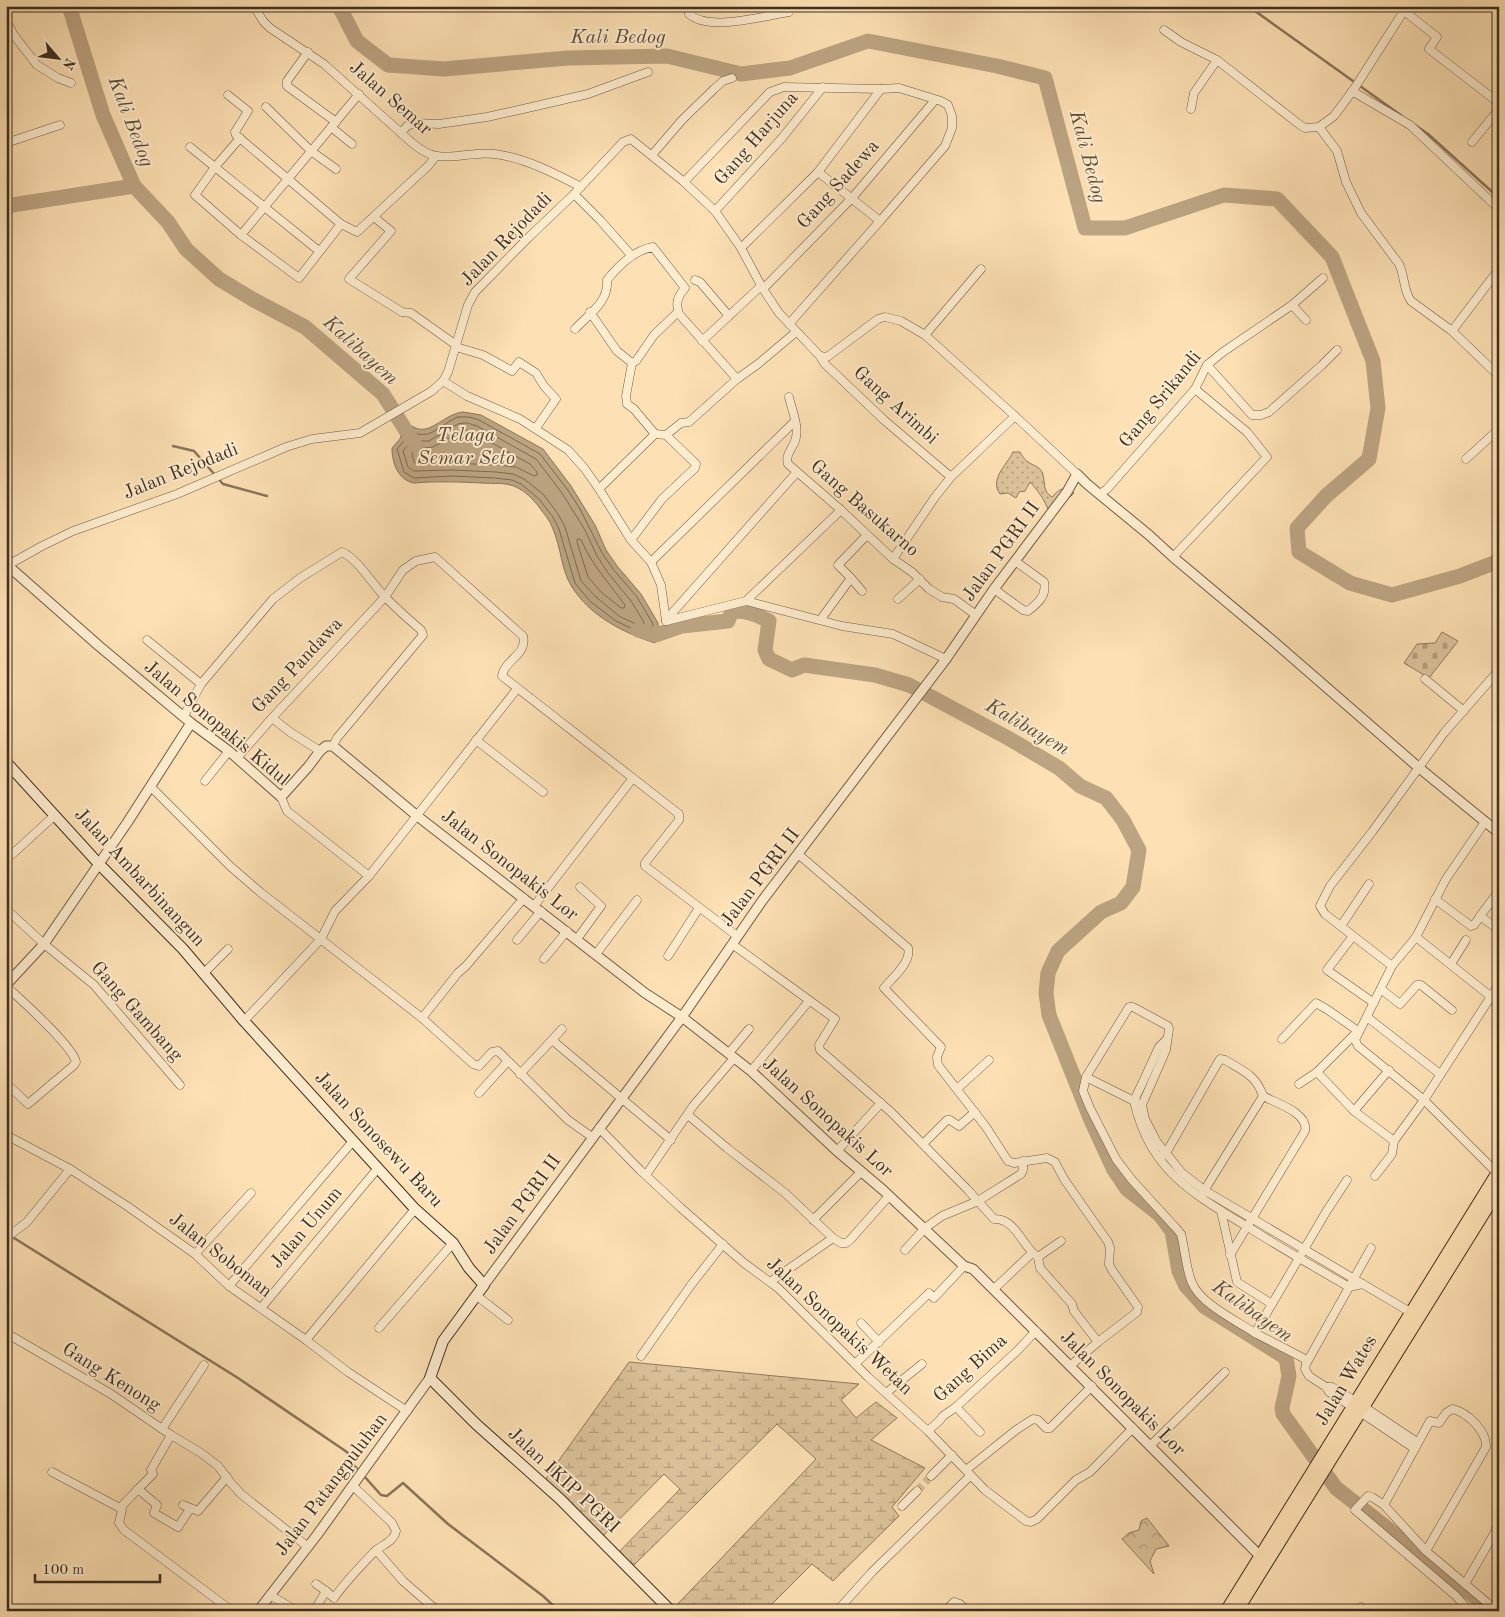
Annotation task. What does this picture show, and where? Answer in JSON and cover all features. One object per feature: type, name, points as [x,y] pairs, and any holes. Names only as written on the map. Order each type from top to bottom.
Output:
[{"type":"main road","name":"Jalan Ambarbinangun","points":[[6,762],[98,863],[183,949],[244,1021]]},
{"type":"main road","name":"Jalan Sonosewu Baru","points":[[244,1021],[415,1209],[453,1243],[469,1268],[484,1285]]},
{"type":"main road","name":"Jalan Wates","points":[[1358,1407],[1410,1312],[1498,1172]]},
{"type":"main road","name":"Jalan Wates","points":[[1240,1610],[1309,1486],[1499,1189]]},
{"type":"main road","points":[[430,1378],[443,1341],[484,1285]]},
{"type":"main road","name":"Jalan IKIP PGRI","points":[[430,1378],[476,1424],[560,1499],[671,1611]]},
{"type":"main road","name":"Jalan Wates","points":[[1226,1611],[1260,1556],[1309,1486]]},
{"type":"street","name":"Jalan Semar","points":[[254,6],[263,21],[270,28],[308,52],[360,94],[424,152],[436,156],[484,152],[503,155],[556,174],[581,187]]},
{"type":"street","points":[[688,6],[688,14],[703,22],[730,21],[789,12]]},
{"type":"street","points":[[1164,30],[1181,42],[1217,60],[1300,125],[1305,128],[1319,127],[1334,116],[1406,8],[1437,37],[1428,49],[1499,102]]},
{"type":"street","points":[[7,22],[15,38],[37,65],[58,78],[71,83]]},
{"type":"street","points":[[308,52],[287,81],[287,86],[334,125],[352,144]]},
{"type":"street","points":[[1190,109],[1194,93],[1217,60]]},
{"type":"street","points":[[401,133],[414,123],[439,124],[496,115],[588,94],[648,72]]},
{"type":"street","points":[[652,155],[682,120],[719,84],[732,78]]},
{"type":"street","points":[[684,182],[770,92],[784,87],[899,88],[948,105],[952,116],[952,128],[945,146],[789,324]]},
{"type":"street","name":"Gang Harjuna","points":[[715,211],[782,138],[823,87]]},
{"type":"street","points":[[1355,87],[1410,125],[1499,208]]},
{"type":"street","points":[[741,248],[818,172],[881,89]]},
{"type":"street","points":[[241,235],[360,94]]},
{"type":"street","points":[[228,95],[248,112],[234,132],[341,224],[357,232],[436,156]]},
{"type":"street","name":"Gang Sadewa","points":[[702,341],[762,287],[852,198],[935,100]]},
{"type":"street","points":[[266,107],[311,151],[336,170]]},
{"type":"street","points":[[1472,142],[1499,109]]},
{"type":"street","points":[[6,143],[60,125]]},
{"type":"street","points":[[1319,127],[1339,154],[1346,182],[1361,213],[1399,264],[1403,272],[1408,297],[1452,331],[1499,376]]},
{"type":"street","points":[[240,138],[196,192],[196,197],[241,235],[299,278],[341,224]]},
{"type":"street","name":"Jalan Rejodadi","points":[[7,565],[73,531],[177,494],[299,442],[360,433],[432,391],[448,372],[468,305],[475,292],[627,140],[635,141],[715,211],[741,248],[778,313],[820,356]]},
{"type":"street","points":[[190,147],[319,251]]},
{"type":"street","points":[[818,172],[880,221]]},
{"type":"street","points":[[574,194],[631,255]]},
{"type":"street","points":[[374,217],[391,231],[350,279],[402,312],[411,313],[456,346],[483,356],[512,371],[519,362],[536,373],[544,386],[556,399],[536,428]]},
{"type":"street","points":[[575,330],[603,300],[608,290],[607,280],[631,255],[653,247],[685,288],[677,301],[676,307],[678,312],[737,379]]},
{"type":"street","points":[[924,335],[981,269]]},
{"type":"street","points":[[1452,331],[1499,269]]},
{"type":"street","name":"Gang Srikandi","points":[[1100,494],[1107,489],[1195,389],[1207,365],[1222,352],[1292,305],[1323,278]]},
{"type":"street","points":[[695,280],[700,282],[729,316]]},
{"type":"street","points":[[1292,305],[1306,320]]},
{"type":"street","points":[[590,312],[617,351],[632,363]]},
{"type":"street","points":[[631,540],[662,499],[695,468],[696,464],[666,435],[655,434],[634,409],[627,404],[626,396],[632,363],[636,361],[654,335],[678,312]]},
{"type":"street","points":[[820,356],[827,357],[878,319],[885,317],[900,321],[924,335],[1015,416],[1087,484],[1159,543],[1173,558],[1272,640],[1418,767],[1499,833]]},
{"type":"street","points":[[666,435],[681,423],[689,422],[737,379],[796,332]]},
{"type":"street","points":[[1207,365],[1252,415],[1260,415],[1268,412],[1337,350]]},
{"type":"street","name":"Gang Arimbi","points":[[820,356],[824,363],[884,420],[951,477]]},
{"type":"street","points":[[442,381],[456,390],[510,413],[568,450],[585,469],[631,540],[651,562],[661,585],[666,620]]},
{"type":"street","points":[[1173,558],[1267,457],[1247,432],[1195,389]]},
{"type":"street","name":"Gang Basukarno","points":[[789,398],[797,434],[787,461],[893,559],[912,572],[930,589],[942,597],[954,599],[976,615]]},
{"type":"street","points":[[893,559],[935,497],[951,477],[1015,416]]},
{"type":"street","points":[[651,562],[794,421]]},
{"type":"street","points":[[1466,459],[1499,429]]},
{"type":"street","points":[[599,489],[655,434]]},
{"type":"street","points":[[666,620],[797,472]]},
{"type":"street","name":"Jalan PGRI II","points":[[484,1285],[682,1017],[798,854],[946,658],[994,589],[1067,492],[1077,474]]},
{"type":"street","points":[[1067,492],[1087,484]]},
{"type":"street","points":[[746,601],[841,510]]},
{"type":"street","points":[[862,591],[838,565],[867,535]]},
{"type":"street","points":[[184,716],[201,684],[273,598],[339,553],[346,554],[423,635],[342,731],[333,743],[333,746],[326,746],[320,751],[281,798]]},
{"type":"street","name":"Gang Pandawa","points":[[237,758],[385,597],[393,582],[407,566],[420,560],[435,557],[520,631],[524,640],[522,649],[501,673],[517,689]]},
{"type":"street","points":[[994,589],[1023,610],[1028,611],[1040,601],[1045,591],[1044,582],[1015,561]]},
{"type":"street","name":"Jalan Sonopakis Kidul","points":[[7,565],[99,646],[191,723],[237,758],[281,798],[287,811],[369,876]]},
{"type":"street","points":[[821,619],[850,578]]},
{"type":"street","points":[[898,599],[920,579]]},
{"type":"street","points":[[666,620],[746,601],[842,626],[893,634],[946,658]]},
{"type":"street","points":[[147,640],[201,684]]},
{"type":"street","points":[[1392,966],[1322,911],[1321,903],[1330,886],[1372,832],[1418,767],[1444,733],[1499,670]]},
{"type":"street","points":[[1425,679],[1464,711]]},
{"type":"street","points":[[244,1021],[321,939],[338,907],[369,876],[517,689],[680,816],[679,820],[645,863],[646,866],[809,1001],[835,1019],[819,1045],[820,1050],[881,1103],[994,1219],[1001,1219],[1010,1225],[1035,1255],[1040,1268],[1072,1304],[1074,1310],[1098,1342]]},
{"type":"street","points":[[272,718],[320,751]]},
{"type":"street","points":[[6,1083],[28,1104],[76,1062],[65,1045],[6,985],[44,944],[151,787],[191,723]]},
{"type":"street","points":[[476,740],[543,792]]},
{"type":"street","name":"Jalan Sonopakis Lor","points":[[333,746],[416,815],[645,993],[682,1017],[751,1071],[837,1151],[925,1228],[964,1266],[973,1268],[1260,1556]]},
{"type":"street","points":[[205,781],[229,751]]},
{"type":"street","points":[[517,940],[537,909],[633,778]]},
{"type":"street","points":[[151,787],[230,866],[260,892],[422,1018],[476,1066],[480,1065],[494,1051],[498,1051],[568,1120],[592,1137]]},
{"type":"street","points":[[6,860],[55,815]]},
{"type":"street","points":[[1300,1084],[1317,1072],[1358,1031],[1382,990],[1392,966],[1416,937],[1446,879],[1484,822]]},
{"type":"street","points":[[798,854],[908,948],[908,957],[905,963],[884,988],[940,1047],[937,1063],[975,1112],[1008,1160],[1012,1163],[1047,1158],[1055,1162],[1064,1179],[1108,1242],[1110,1248],[1110,1267],[1138,1307],[1136,1314],[1071,1365]]},
{"type":"street","points":[[1341,926],[1369,884]]},
{"type":"street","points":[[577,939],[601,906],[580,887]]},
{"type":"street","points":[[1435,900],[1471,926],[1474,925],[1499,891]]},
{"type":"street","points":[[422,1018],[458,973],[524,898]]},
{"type":"street","points":[[596,954],[637,900]]},
{"type":"street","points":[[668,956],[699,908]]},
{"type":"street","name":"Gang Gambang","points":[[6,909],[98,989],[180,1085]]},
{"type":"street","points":[[1480,917],[1499,930]]},
{"type":"street","points":[[544,959],[567,932]]},
{"type":"street","points":[[1353,936],[1328,970],[1374,1003]]},
{"type":"street","points":[[1416,937],[1499,1003]]},
{"type":"street","points":[[1451,964],[1466,940]]},
{"type":"street","points":[[203,974],[228,949]]},
{"type":"street","points":[[1375,1176],[1392,1154],[1394,1142],[1424,1100],[1499,984]]},
{"type":"street","points":[[1382,990],[1400,1004],[1417,985],[1421,985],[1452,1010]]},
{"type":"street","points":[[751,1071],[809,1001]]},
{"type":"street","points":[[1282,1039],[1316,1004],[1358,1031]]},
{"type":"street","points":[[1163,1155],[1145,1119],[1142,1105],[1166,1050],[1169,1029],[1168,1026],[1133,1007],[1129,1007],[1086,1078],[1083,1091],[1086,1100],[1116,1159],[1132,1180],[1181,1234],[1192,1283],[1200,1295],[1255,1333],[1307,1360]]},
{"type":"street","points":[[1367,1017],[1440,1074]]},
{"type":"street","points":[[520,1074],[562,1029]]},
{"type":"street","points":[[646,1175],[693,1106],[732,1056],[749,1029]]},
{"type":"street","points":[[1358,1031],[1355,1040],[1358,1046],[1424,1100],[1498,1172]]},
{"type":"street","points":[[552,1040],[671,1140]]},
{"type":"street","points":[[1166,1040],[1159,1047],[1134,1101],[1144,1134],[1221,1211],[1349,1287],[1363,1284]]},
{"type":"street","points":[[1163,1155],[1220,1059],[1225,1060],[1254,1079],[1259,1085],[1263,1096],[1302,1118],[1306,1127],[1303,1135],[1230,1255]]},
{"type":"street","points":[[957,1089],[989,1060]]},
{"type":"street","points":[[479,1093],[508,1061]]},
{"type":"street","points":[[1354,1110],[1389,1070]]},
{"type":"street","points":[[1317,1072],[1354,1110],[1394,1142]]},
{"type":"street","points":[[1086,1078],[1142,1105]]},
{"type":"street","points":[[1202,1194],[1263,1096]]},
{"type":"street","points":[[837,1151],[881,1103]]},
{"type":"street","points":[[923,1144],[946,1120],[950,1120],[959,1126],[975,1112]]},
{"type":"street","points":[[688,1115],[784,1193],[832,1238],[841,1244],[850,1240],[889,1196]]},
{"type":"street","name":"Jalan Sonopakis Wetan","points":[[599,1128],[646,1175],[722,1244],[770,1282],[928,1431],[985,1490],[1026,1521],[1031,1522],[1037,1519],[1076,1480],[1090,1472],[1133,1428]]},
{"type":"street","name":"Jalan Soboman","points":[[6,1135],[70,1169],[121,1202],[195,1254],[229,1286],[348,1372],[407,1411]]},
{"type":"street","points":[[229,1286],[353,1141]]},
{"type":"street","points":[[905,1250],[925,1228],[942,1216],[978,1201],[1021,1174],[1024,1162]]},
{"type":"street","name":"Jalan Unum","points":[[261,1308],[378,1168]]},
{"type":"street","points":[[6,1238],[26,1222],[70,1169]]},
{"type":"street","points":[[812,1220],[861,1172]]},
{"type":"street","points":[[1255,1333],[1347,1180]]},
{"type":"street","points":[[195,1254],[251,1193]]},
{"type":"street","points":[[1202,1194],[1252,1218],[1410,1312]]},
{"type":"street","points":[[306,1340],[415,1209]]},
{"type":"street","points":[[1221,1211],[1237,1282],[1272,1304]]},
{"type":"street","points":[[770,1282],[832,1238]]},
{"type":"street","points":[[994,1289],[1035,1255],[1061,1241]]},
{"type":"street","points":[[379,1328],[453,1243]]},
{"type":"street","points":[[641,1356],[722,1244]]},
{"type":"street","points":[[1371,1248],[1307,1360],[1305,1369],[1309,1376],[1326,1387],[1329,1392],[1358,1407],[1416,1446]]},
{"type":"street","points":[[855,1364],[929,1293],[934,1298],[964,1266]]},
{"type":"street","points":[[476,1296],[508,1320]]},
{"type":"street","points":[[861,1323],[879,1342]]},
{"type":"street","name":"Gang Bima","points":[[928,1431],[1017,1351],[1036,1331]]},
{"type":"street","name":"Gang Kenong","points":[[6,1333],[111,1394],[213,1462],[241,1494],[308,1547]]},
{"type":"street","points":[[886,1393],[922,1364]]},
{"type":"street","points":[[162,1429],[204,1366]]},
{"type":"street","points":[[1150,1446],[1225,1372]]},
{"type":"street","name":"Jalan Patangpuluhan","points":[[258,1611],[360,1477],[430,1378]]},
{"type":"street","points":[[837,1611],[968,1473],[1016,1430],[1033,1419],[1038,1420],[1046,1428],[1050,1428],[1092,1386]]},
{"type":"street","points":[[956,1407],[980,1432]]},
{"type":"street","points":[[1384,1505],[1430,1421],[1439,1423],[1446,1413],[1452,1410],[1466,1415],[1480,1430],[1486,1442],[1486,1448],[1426,1552]]},
{"type":"street","points":[[120,1508],[152,1474],[150,1470],[171,1435]]},
{"type":"street","points":[[931,1476],[952,1455]]},
{"type":"street","points":[[52,1472],[120,1508],[122,1512],[120,1523],[124,1530],[232,1611]]},
{"type":"street","points":[[138,1490],[157,1505],[154,1513],[176,1527],[179,1526],[187,1507],[196,1512],[200,1510],[227,1477]]},
{"type":"street","points":[[316,1584],[335,1597],[376,1550],[393,1539],[396,1531],[395,1528],[353,1486]]},
{"type":"street","points":[[902,1506],[917,1491]]},
{"type":"street","points":[[1469,1611],[1456,1596],[1355,1510],[1358,1506],[1369,1496],[1384,1505],[1426,1552],[1497,1611]]},
{"type":"street","points":[[1466,1584],[1499,1525]]},
{"type":"street","points":[[376,1550],[403,1581],[434,1608],[433,1611]]},
{"type":"street","points":[[314,1611],[326,1591]]},
{"type":"street","points":[[270,1595],[297,1611]]},
{"type":"street","points":[[945,1611],[954,1602],[960,1604],[967,1611]]},
{"type":"green space","points":[[1013,452],[1020,452],[1027,461],[1041,470],[1049,495],[1052,497],[1062,489],[1067,489],[1074,493],[1059,508],[1049,512],[1041,496],[1030,482],[1025,491],[1019,492],[1016,498],[1008,493],[1000,494],[997,488],[998,478]]},
{"type":"green space","points":[[1442,632],[1458,641],[1429,678],[1404,663],[1417,644],[1435,643]]},
{"type":"green space","points":[[629,1362],[859,1384],[841,1400],[856,1418],[876,1402],[897,1418],[871,1440],[925,1468],[892,1507],[899,1516],[833,1581],[812,1564],[765,1611],[671,1611],[816,1459],[777,1424],[631,1568],[617,1554],[680,1489],[664,1474],[600,1539],[545,1480]]},
{"type":"green space","points":[[1147,1518],[1169,1546],[1156,1549],[1150,1561],[1154,1574],[1122,1539],[1129,1533],[1139,1530],[1141,1521]]},
{"type":"water","name":"Telaga Semar Seto","points":[[463,412],[481,415],[543,449],[571,486],[595,525],[606,550],[641,594],[658,623],[655,643],[620,629],[598,615],[579,597],[568,580],[556,536],[550,523],[534,501],[523,491],[512,485],[504,484],[414,483],[400,475],[393,459],[392,448],[400,439],[402,430],[412,426],[424,429]]},
{"type":"waterway","name":"Kali Bedog","points":[[6,206],[134,186],[103,115],[69,6]]},
{"type":"waterway","name":"Kali Bedog","points":[[339,6],[357,41],[388,65],[444,69],[568,58],[667,56],[741,74],[790,68],[868,41],[997,66],[1045,78],[1085,228],[1125,228],[1224,195],[1277,199],[1332,257],[1373,361],[1378,408],[1369,459],[1326,496],[1297,528],[1299,552],[1350,583],[1392,595],[1460,576],[1499,561]]},
{"type":"waterway","points":[[1248,6],[1402,116]]},
{"type":"waterway","points":[[1415,125],[1428,134],[1499,198]]},
{"type":"waterway","name":"Kalibayem","points":[[134,186],[168,222],[186,249],[219,279],[305,327],[383,394],[415,445]]},
{"type":"waterway","points":[[173,446],[194,451],[223,484],[267,496]]},
{"type":"waterway","name":"Kalibayem","points":[[638,630],[656,635],[682,626],[728,621],[732,611],[742,611],[756,615],[769,621],[765,650],[769,659],[792,670],[804,665],[875,675],[909,685],[1008,738],[1059,768],[1080,786],[1106,798],[1123,820],[1139,850],[1133,887],[1121,903],[1101,912],[1058,951],[1048,973],[1046,993],[1049,1015],[1091,1120],[1114,1170],[1127,1189],[1159,1214],[1172,1231],[1179,1271],[1186,1286],[1205,1307],[1286,1358],[1289,1376],[1282,1408],[1283,1414],[1336,1488],[1484,1604]]},
{"type":"waterway","points":[[14,1238],[238,1378],[352,1456],[350,1461],[360,1472]]},
{"type":"waterway","points":[[364,1476],[381,1495],[387,1496],[403,1483],[448,1524],[543,1596],[559,1611]]},
{"type":"tunnel","points":[[917,1491],[931,1476]]}]
